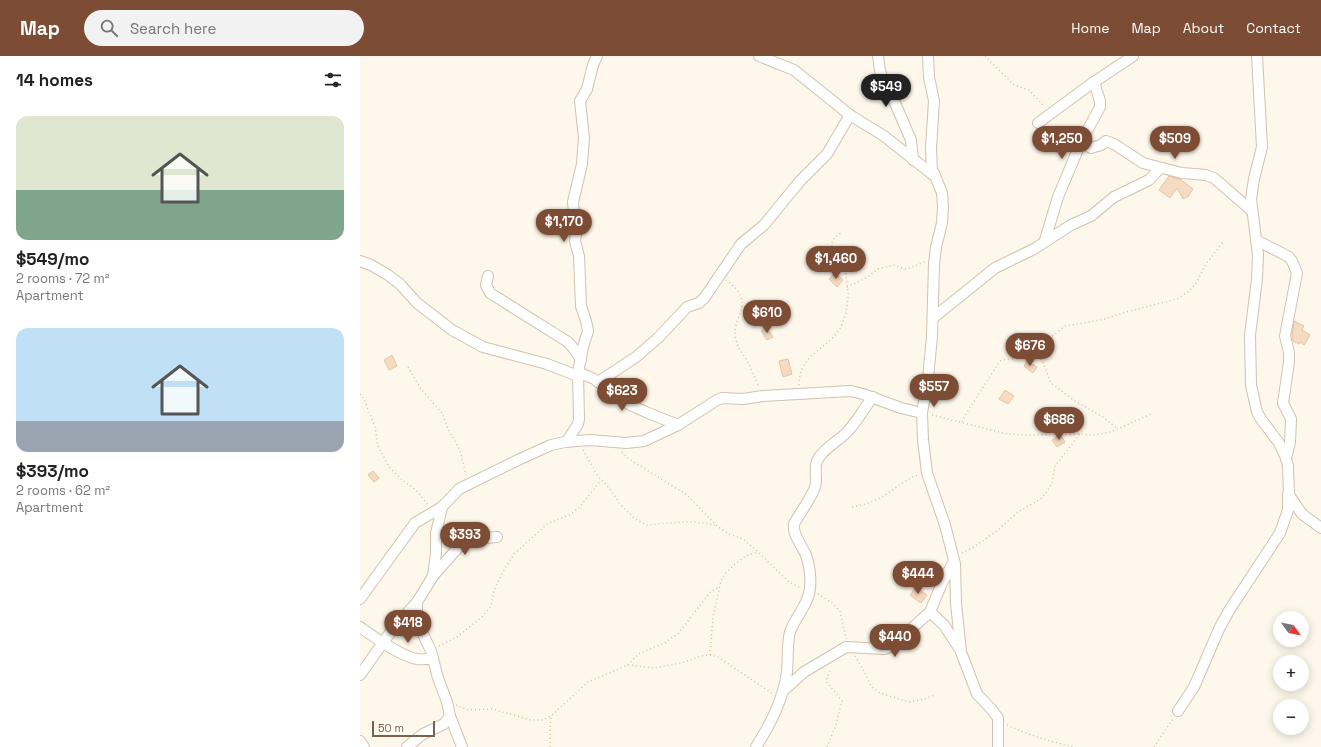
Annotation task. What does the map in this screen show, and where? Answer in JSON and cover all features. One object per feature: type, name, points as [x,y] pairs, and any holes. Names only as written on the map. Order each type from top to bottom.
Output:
[{"type":"street","points":[[571,441],[579,419],[578,374],[583,347],[588,331],[581,306],[579,256],[575,241],[576,234],[573,202],[584,150],[580,101],[587,89],[593,65],[597,56]]},
{"type":"street","points":[[759,56],[794,70],[850,115],[884,136],[913,160],[932,174],[934,173],[942,193],[942,224],[936,251],[933,318],[928,378],[922,413],[923,440],[928,473],[947,531],[954,559],[956,603],[961,652]]},
{"type":"street","points":[[878,56],[880,71],[884,82],[911,140],[913,160]]},
{"type":"street","points":[[928,56],[929,77],[934,101],[931,148],[932,174]]},
{"type":"street","points":[[1038,123],[1094,82],[1133,56]]},
{"type":"street","points":[[1257,56],[1262,146],[1251,190],[1258,266],[1250,335],[1251,385],[1257,412],[1279,443],[1286,458],[1288,466],[1289,495],[1302,514],[1321,528]]},
{"type":"street","points":[[1045,240],[1058,197],[1081,142],[1100,107],[1100,101],[1094,82]]},
{"type":"street","points":[[598,382],[636,356],[658,338],[687,308],[699,303],[705,297],[741,244],[764,225],[800,181],[827,154],[850,115]]},
{"type":"street","points":[[1081,142],[1091,148],[1101,145],[1106,141],[1114,144],[1143,163],[1182,173],[1206,175],[1214,178],[1252,211]]},
{"type":"street","points":[[933,318],[995,268],[1034,248],[1071,224],[1091,216],[1114,197],[1149,180],[1160,168]]},
{"type":"street","points":[[1256,240],[1289,257],[1297,273],[1285,336],[1290,362],[1284,403],[1292,419],[1290,442],[1286,458]]},
{"type":"street","points":[[360,261],[371,265],[388,275],[400,284],[417,303],[452,330],[483,347],[578,374],[598,382],[630,405],[678,425]]},
{"type":"street","points":[[488,276],[486,285],[490,293],[564,338],[575,350],[581,360]]},
{"type":"street","points":[[360,599],[415,523],[438,509],[459,489],[551,445],[571,441],[626,443],[644,441],[678,425],[722,398],[743,399],[763,396],[851,391],[873,397],[901,408],[922,413]]},
{"type":"street","points":[[756,747],[775,715],[783,694],[790,634],[810,591],[806,556],[793,528],[794,524],[815,488],[815,468],[817,460],[824,451],[854,426],[873,397]]},
{"type":"street","points":[[1178,711],[1194,686],[1230,609],[1280,533],[1288,510],[1289,485]]},
{"type":"street","points":[[433,576],[438,509]]},
{"type":"street","points":[[360,675],[382,643],[417,602],[433,576],[463,542],[475,539],[498,537]]},
{"type":"street","points":[[783,694],[804,672],[846,648],[889,649],[930,612],[954,559]]},
{"type":"street","points":[[417,602],[417,614],[422,632],[432,654],[450,716],[462,747]]},
{"type":"street","points":[[930,612],[944,625],[961,652],[976,694],[992,710],[998,721],[998,747]]},
{"type":"street","points":[[360,627],[382,643],[412,658],[419,660],[432,654]]},
{"type":"street","points":[[407,747],[424,734],[444,724],[450,716]]},
{"type":"street","points":[[360,741],[364,747]]},
{"type":"path","points":[[985,56],[1014,85],[1029,90],[1043,104],[1049,115]]},
{"type":"path","points":[[801,394],[799,384],[803,367],[807,360],[840,329],[846,307],[847,287],[842,261],[833,250],[831,244],[835,237],[842,232]]},
{"type":"path","points":[[962,422],[1000,361],[1020,358],[1030,353],[1065,326],[1101,320],[1177,299],[1188,292],[1195,284],[1206,264],[1223,242]]},
{"type":"path","points":[[847,287],[866,278],[878,269],[893,265],[905,269],[917,266],[932,257],[936,251]]},
{"type":"path","points":[[719,275],[734,286],[741,295],[742,303],[734,332],[739,349],[746,359],[763,396]]},
{"type":"path","points":[[1030,353],[1034,353],[1042,360],[1051,383],[1103,417],[1118,429]]},
{"type":"path","points":[[408,367],[421,389],[442,413],[448,429],[460,450],[468,485]]},
{"type":"path","points":[[360,394],[364,399],[375,427],[378,446],[389,467],[400,479],[416,490],[438,509]]},
{"type":"path","points":[[922,413],[1007,434],[1029,435],[1094,435],[1110,432],[1153,413]]},
{"type":"path","points":[[954,559],[998,530],[1018,512],[1042,498],[1052,484],[1055,466],[1080,434]]},
{"type":"path","points":[[571,441],[601,480],[610,489],[620,504],[635,519],[647,525],[695,522],[717,526]]},
{"type":"path","points":[[613,443],[629,459],[686,495],[717,526],[742,540],[758,552],[789,582],[832,603],[840,611],[848,648],[864,672],[871,686],[880,693],[909,702],[935,695]]},
{"type":"path","points":[[852,507],[875,500],[891,491],[908,478],[928,473]]},
{"type":"path","points":[[432,654],[457,637],[482,617],[491,606],[494,590],[514,554],[547,524],[569,515],[579,508],[601,480]]},
{"type":"path","points":[[710,655],[713,617],[721,581],[725,574],[735,564],[746,556],[758,552]]},
{"type":"path","points":[[447,702],[468,710],[492,709],[530,720],[542,720],[551,716],[588,682],[628,665],[638,654],[666,643],[678,634],[711,591],[720,587]]},
{"type":"path","points":[[628,665],[654,668],[710,655],[718,657],[783,694]]},
{"type":"path","points":[[827,747],[836,725],[842,701],[826,681],[831,668]]},
{"type":"path","points":[[1154,747],[1178,711]]},
{"type":"path","points":[[550,747],[551,716]]},
{"type":"path","points":[[998,721],[1026,734],[1075,747]]},
{"type":"building","points":[[1169,176],[1180,179],[1193,189],[1189,196],[1183,199],[1177,188],[1170,198],[1159,190]]},
{"type":"building","points":[[835,273],[843,280],[837,287],[829,279]]},
{"type":"building","points":[[1294,321],[1304,326],[1302,330],[1310,335],[1304,345],[1300,342],[1299,344],[1293,341],[1292,336]]},
{"type":"building","points":[[766,327],[773,337],[767,340],[761,331]]},
{"type":"building","points":[[392,355],[397,366],[389,370],[384,360]]},
{"type":"building","points":[[788,359],[792,374],[783,377],[779,361]]},
{"type":"building","points":[[1027,361],[1037,367],[1033,373],[1024,366]]},
{"type":"building","points":[[1005,390],[1014,396],[1008,404],[999,399]]},
{"type":"building","points":[[1060,434],[1065,442],[1057,447],[1052,440]]},
{"type":"building","points":[[373,471],[379,478],[374,482],[368,475]]},
{"type":"building","points":[[916,587],[927,595],[921,603],[910,595]]}]
